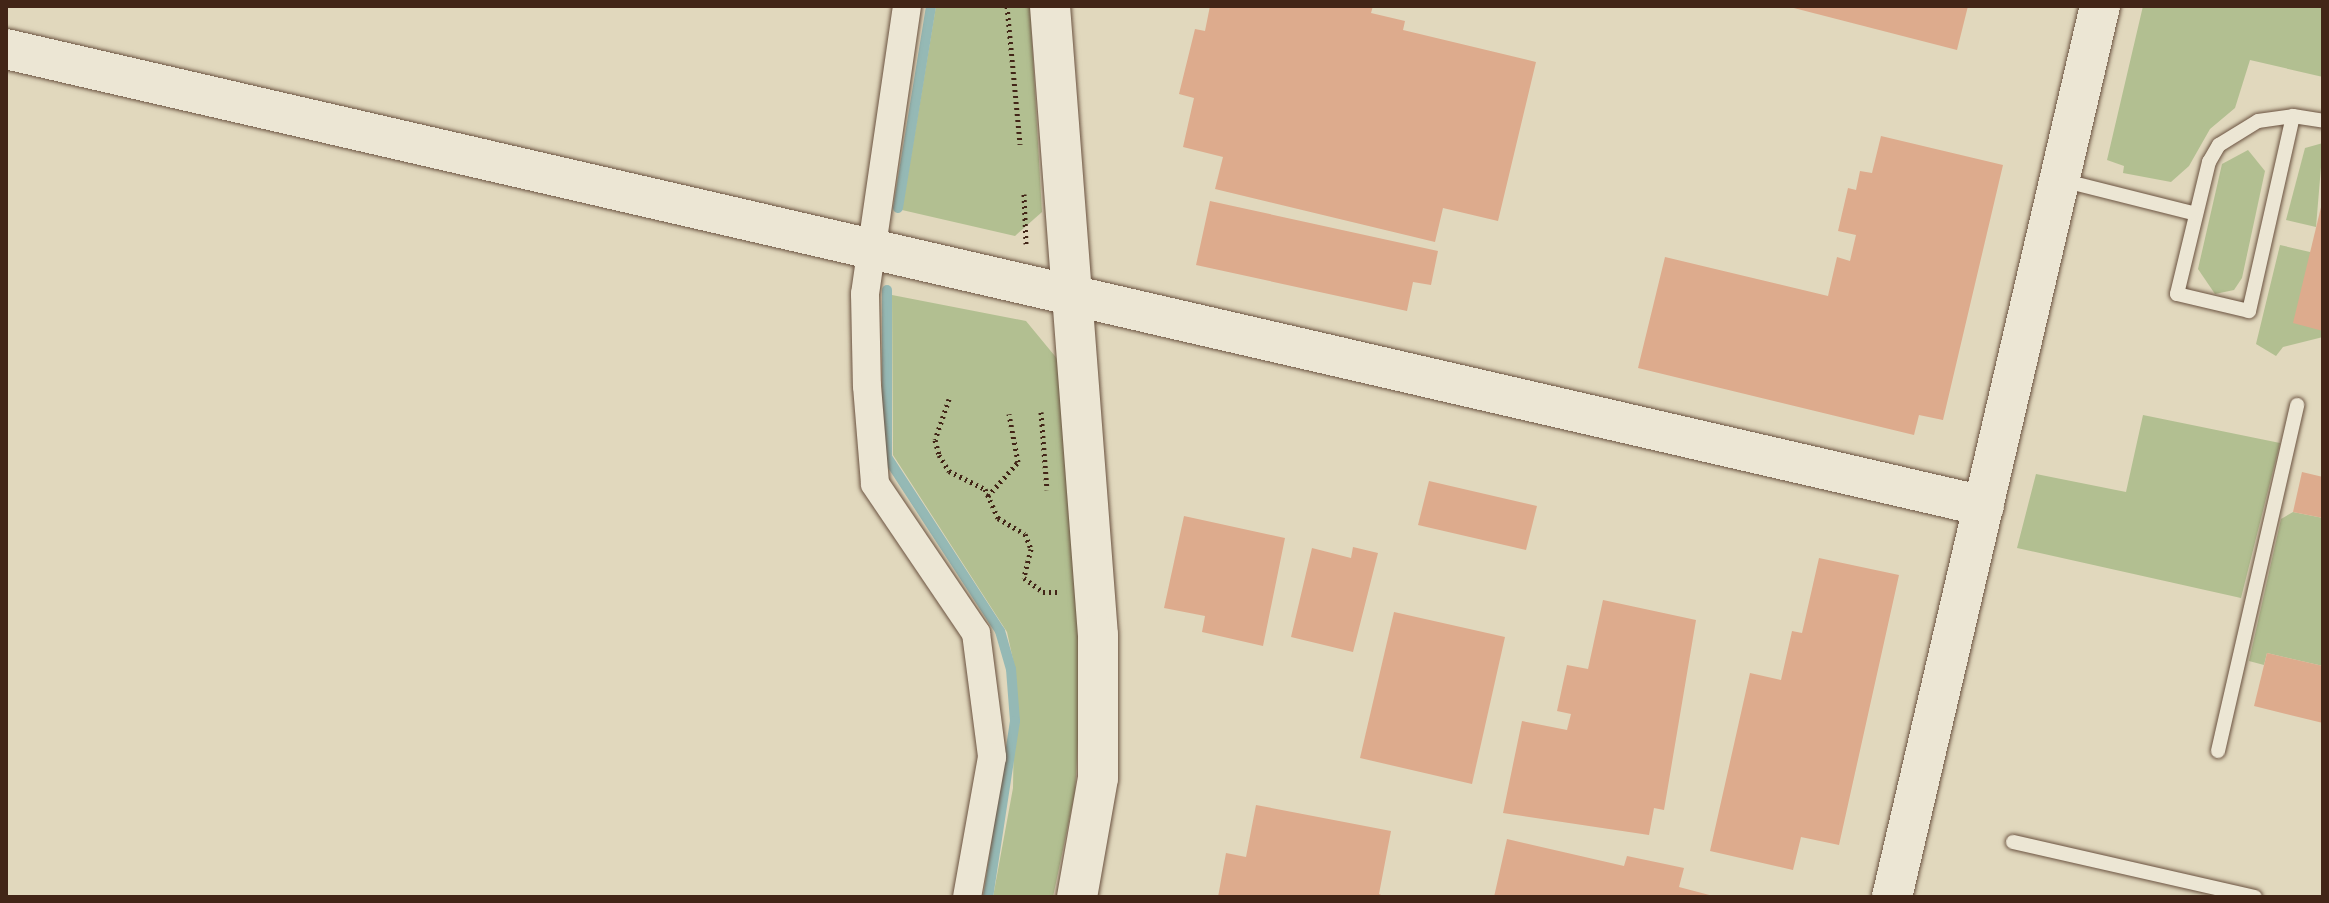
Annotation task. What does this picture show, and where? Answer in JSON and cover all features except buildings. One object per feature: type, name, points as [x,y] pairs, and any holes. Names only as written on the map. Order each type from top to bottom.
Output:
[{"type":"street","points":[[907,6],[865,294],[875,484],[976,633],[992,757],[967,897]]},
{"type":"street","points":[[1050,6],[1101,714],[1098,778],[1077,897]]},
{"type":"street","points":[[1892,897],[2100,6]]},
{"type":"street","points":[[6,49],[1072,291],[1984,506]]},
{"type":"lane","points":[[2293,116],[2249,311],[2177,294],[2196,214],[2219,145],[2258,121],[2293,116],[2323,121]]},
{"type":"lane","points":[[2060,180],[2196,214]]},
{"type":"lane","points":[[2218,751],[2297,405]]},
{"type":"lane","points":[[2013,842],[2255,897]]},
{"type":"path","points":[[1007,6],[1021,150]]},
{"type":"path","points":[[1024,180],[1026,244]]},
{"type":"path","points":[[949,399],[935,440],[939,455],[949,471],[988,496],[998,518],[1025,534],[1031,549],[1024,578],[1043,592],[1062,592]]},
{"type":"path","points":[[1040,403],[1050,508]]},
{"type":"path","points":[[988,496],[1018,462],[1009,414]]},
{"type":"path","points":[[1060,578],[1064,606]]},
{"type":"green space","points":[[936,6],[1030,6],[1042,212],[1015,236],[902,210]]},
{"type":"green space","points":[[2143,6],[2323,6],[2323,77],[2250,60],[2235,108],[2210,129],[2189,166],[2171,182],[2123,173],[2124,166],[2107,160]]},
{"type":"green space","points":[[2323,143],[2316,227],[2286,220],[2305,148]]},
{"type":"green space","points":[[2248,150],[2265,171],[2242,278],[2234,290],[2215,294],[2198,269],[2222,164]]},
{"type":"green space","points":[[2280,245],[2310,252],[2323,337],[2283,347],[2276,356],[2256,344]]},
{"type":"green space","points":[[892,295],[1026,321],[1059,361],[1082,670],[1075,792],[1053,897],[993,897],[1013,788],[1015,669],[1007,632],[893,455]]},
{"type":"green space","points":[[2143,415],[2280,443],[2241,598],[2017,548],[2036,474],[2126,492]]},
{"type":"green space","points":[[2293,512],[2323,518],[2323,666],[2267,653],[2264,665],[2249,661],[2281,519]]},
{"type":"waterway","points":[[898,208],[931,6]]},
{"type":"waterway","points":[[887,290],[887,457],[1000,631],[1011,669],[1015,721],[988,897]]}]
